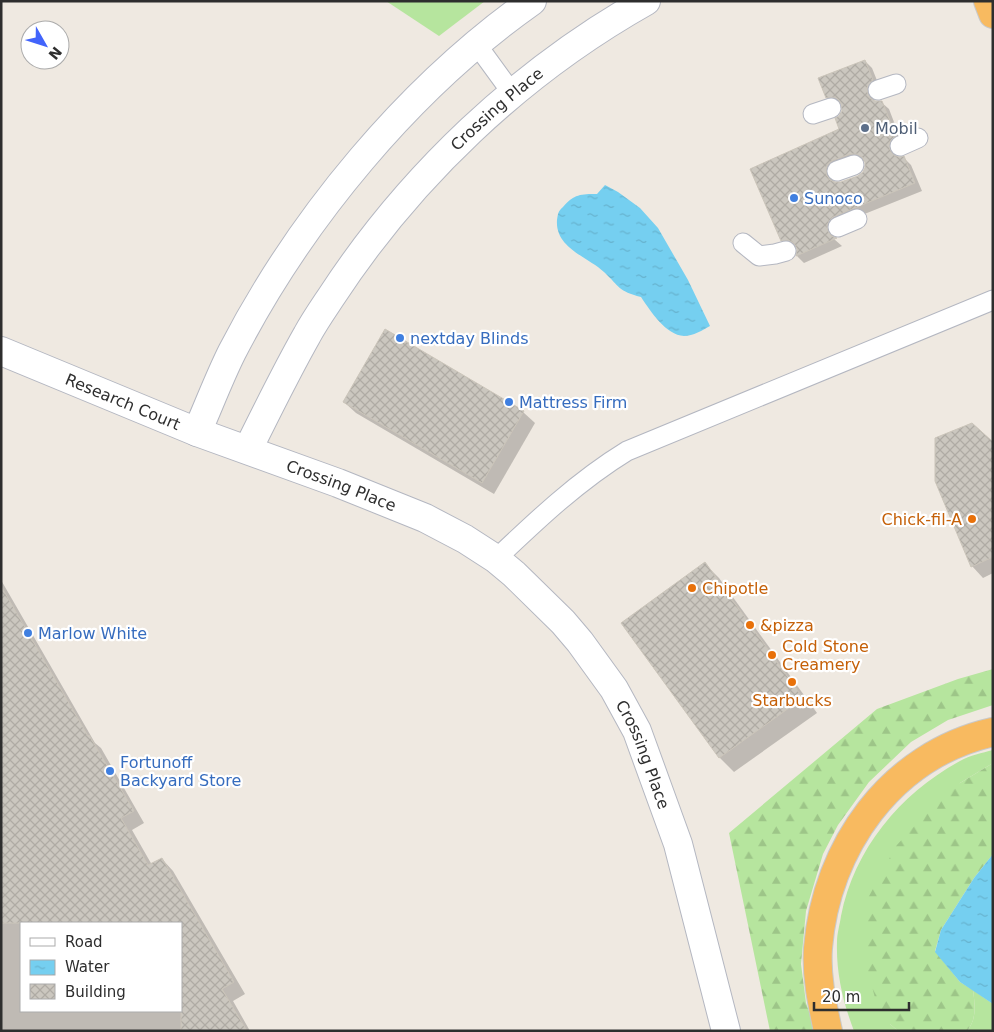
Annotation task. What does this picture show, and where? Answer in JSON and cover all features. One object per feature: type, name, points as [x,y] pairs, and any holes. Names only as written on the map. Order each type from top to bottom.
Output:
[{"type":"highway","points":[[988,1],[993,14]]},
{"type":"highway","points":[[828,1031],[820,992],[818,950],[822,916],[830,883],[851,836],[876,802],[907,772],[943,750],[982,734],[993,732]]},
{"type":"street","points":[[197,432],[233,352],[272,284],[308,227],[403,112],[477,45],[532,1]]},
{"type":"street","name":"Crossing Place","points":[[646,1],[591,34],[555,59],[512,93],[442,159],[403,201],[365,248],[307,334],[248,449],[425,518],[464,539],[496,559],[514,574],[554,613],[580,642],[614,689],[629,713],[637,731],[678,844],[726,1031]]},
{"type":"street","name":"Research Court","points":[[1,351],[197,432],[248,449]]},
{"type":"lane","points":[[477,45],[512,93]]},
{"type":"lane","points":[[878,90],[896,84]]},
{"type":"lane","points":[[900,146],[918,138]]},
{"type":"lane","points":[[838,227],[857,218]]},
{"type":"lane","points":[[743,243],[759,256],[786,251]]},
{"type":"lane","points":[[496,559],[568,492],[627,451],[993,300]]},
{"type":"green space","points":[[386,1],[485,1],[439,36]]},
{"type":"green space","points":[[993,669],[993,705],[948,720],[911,742],[869,782],[838,825],[823,854],[806,911],[801,964],[806,1003],[816,1031],[770,1031],[729,833],[877,709],[958,679]]},
{"type":"green space","points":[[993,750],[993,763],[960,783],[890,1024],[898,1031],[854,1031],[841,987],[837,935],[847,891],[857,868],[883,825],[918,789],[938,774],[964,759]]},
{"type":"green space","points":[[993,763],[993,854],[974,878],[941,930],[935,951],[960,982],[973,990],[974,1017],[967,1031],[898,1031],[890,1024],[876,1002],[864,955],[868,898],[896,846],[931,808],[960,783]]},
{"type":"green space","points":[[973,990],[993,1004],[993,1031],[967,1031],[974,1017]]},
{"type":"water","points":[[605,185],[640,208],[658,228],[688,280],[710,326],[687,336],[671,332],[660,322],[641,297],[620,288],[604,272],[574,251],[561,238],[557,220],[560,210],[574,197],[597,194]]},
{"type":"water","points":[[993,854],[993,1004],[960,982],[935,952],[941,930],[974,878]]},
{"type":"building","points":[[865,60],[873,80],[867,87],[868,94],[875,101],[882,101],[896,136],[889,144],[890,150],[894,155],[904,156],[915,183],[833,217],[827,226],[831,236],[837,238],[796,256],[797,249],[794,243],[788,240],[781,241],[750,169],[839,129],[835,118],[842,111],[841,104],[834,97],[826,98],[818,78]],"holes":[[[850,154],[857,154],[865,162],[863,172],[858,176],[841,182],[830,180],[826,174],[828,164],[833,160]]]},
{"type":"building","points":[[385,329],[524,411],[482,483],[343,402]]},
{"type":"building","name":"Chick-fil-A","points":[[972,423],[993,442],[993,557],[971,567],[935,481],[935,438]]},
{"type":"building","points":[[705,562],[803,698],[719,758],[621,623]]},
{"type":"building","points":[[1,586],[134,811],[121,818],[148,865],[162,858],[234,982],[222,989],[247,1031],[181,1031],[182,922],[1,923]]},
{"type":"place","name":"Mobil","points":[[865,128]]},
{"type":"place","name":"Sunoco","points":[[794,198]]},
{"type":"place","name":"nextday Blinds","points":[[400,338]]},
{"type":"place","name":"Mattress Firm","points":[[509,402]]},
{"type":"place","name":"Chick-fil-A","points":[[972,519]]},
{"type":"place","name":"Chipotle","points":[[692,588]]},
{"type":"place","name":"&pizza","points":[[750,625]]},
{"type":"place","name":"Marlow White","points":[[28,633]]},
{"type":"place","name":"Cold Stone Creamery","points":[[772,655]]},
{"type":"place","name":"Starbucks","points":[[792,682]]},
{"type":"place","name":"Fortunoff Backyard Store","points":[[110,771]]}]
